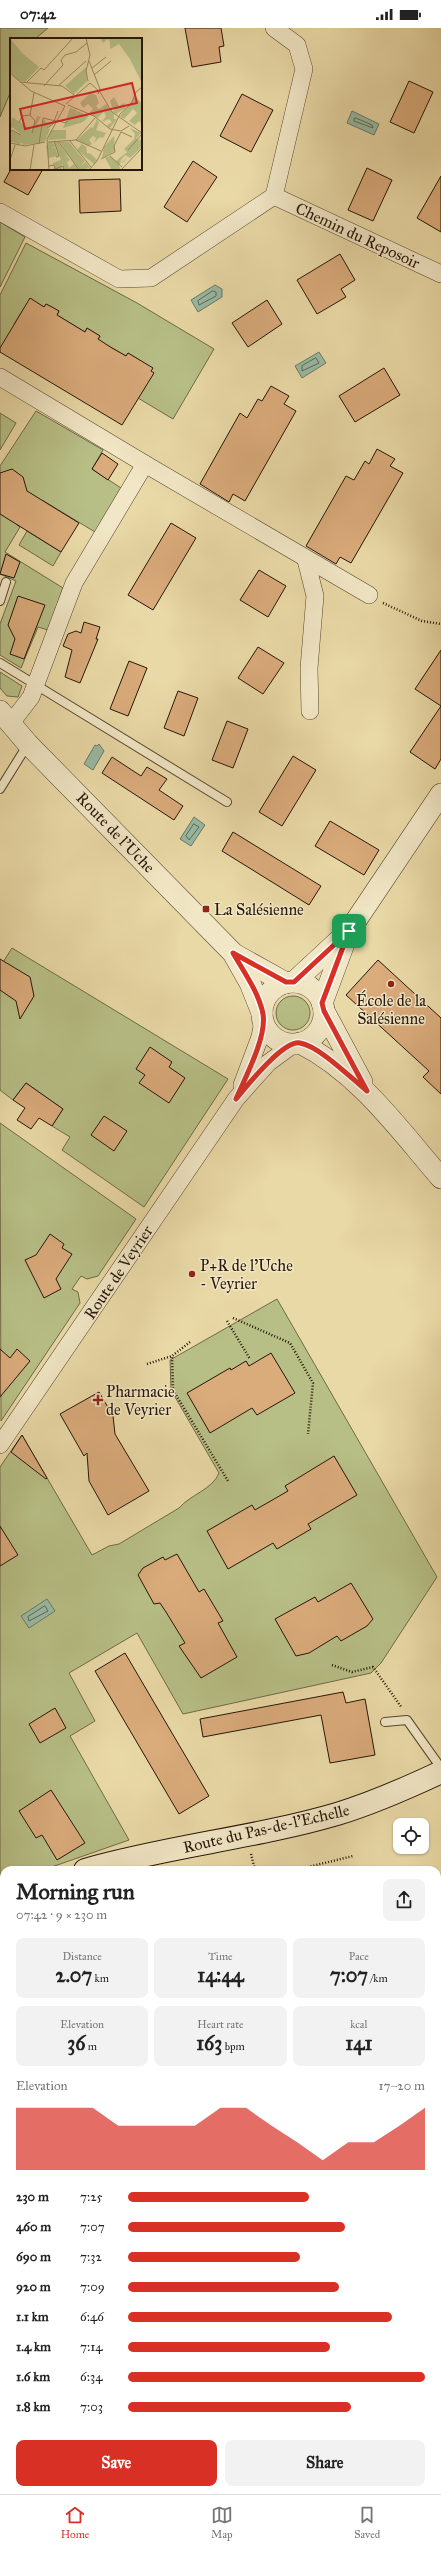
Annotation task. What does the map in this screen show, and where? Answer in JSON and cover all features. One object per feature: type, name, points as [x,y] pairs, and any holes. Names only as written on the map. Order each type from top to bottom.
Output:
[{"type":"main road","name":"Route du Pas-de-l'Echelle","points":[[101,1866],[154,1852],[338,1813],[386,1796],[441,1772]]},
{"type":"street","points":[[0,212],[119,279],[151,278],[274,196],[304,69],[296,45],[274,28]]},
{"type":"street","name":"Chemin du Reposoir","points":[[274,196],[441,274]]},
{"type":"street","points":[[0,377],[369,596]]},
{"type":"street","points":[[5,717],[31,697],[74,583],[145,464]]},
{"type":"street","points":[[306,560],[315,596],[309,668],[310,711]]},
{"type":"street","name":"Route de l'Uche","points":[[5,717],[28,744],[233,953],[250,983],[263,1017]]},
{"type":"street","points":[[296,1043],[306,1040],[317,1031],[323,1007],[349,931],[441,794]]},
{"type":"street","points":[[349,931],[290,982],[278,986],[266,997],[263,1017],[272,1035],[278,1040],[296,1043],[317,1052],[367,1091],[441,1178]]},
{"type":"street","name":"Route de l'Uche","points":[[233,953],[290,982]]},
{"type":"street","points":[[290,982],[308,986],[319,996],[323,1007],[367,1091]]},
{"type":"street","name":"Route de Veyrier","points":[[236,1099],[258,1042],[263,1017]]},
{"type":"street","name":"Route de Veyrier","points":[[0,1445],[236,1099],[268,1063],[296,1043]]},
{"type":"lane","points":[[0,600],[6,582]]},
{"type":"lane","points":[[0,663],[227,802]]},
{"type":"lane","points":[[0,789],[28,744]]},
{"type":"lane","points":[[385,1722],[407,1720],[441,1768]]},
{"type":"path","points":[[369,596],[422,621],[441,624]]},
{"type":"path","points":[[233,1318],[290,1343],[313,1383],[308,1434]]},
{"type":"path","points":[[227,1320],[250,1359]]},
{"type":"path","points":[[147,1364],[172,1356],[190,1342]]},
{"type":"path","points":[[172,1356],[173,1390],[228,1481]]},
{"type":"path","points":[[332,1665],[352,1672],[373,1667],[397,1699],[403,1711]]},
{"type":"path","points":[[312,1866],[353,1856]]},
{"type":"green space","points":[[0,28],[48,28],[36,38],[10,38],[10,93],[0,117]]},
{"type":"green space","points":[[0,222],[25,237],[0,287]]},
{"type":"green space","points":[[26,243],[137,303],[214,349],[173,419],[138,398],[141,361],[128,353],[126,356],[98,340],[100,336],[87,328],[85,332],[57,315],[59,311],[46,304],[44,307],[30,299],[14,324],[29,333],[0,348],[0,295]]},
{"type":"green space","points":[[36,411],[103,450],[92,469],[121,488],[95,532],[42,500],[24,514],[17,525],[20,527],[5,552],[63,588],[48,630],[38,627],[21,668],[0,655],[0,624],[16,581],[0,574],[0,466]]},
{"type":"green space","points":[[0,413],[16,423],[0,450]]},
{"type":"green space","points":[[27,531],[61,552],[53,566],[19,545]]},
{"type":"green space","points":[[0,672],[22,686],[18,697],[7,696],[0,688]]},
{"type":"green space","points":[[12,948],[228,1079],[144,1207],[62,1150],[70,1137],[52,1126],[63,1109],[26,1083],[13,1100],[0,1090],[0,967]]},
{"type":"green space","points":[[293,996],[305,1001],[310,1013],[305,1025],[293,1030],[281,1025],[276,1013],[281,1001]]},
{"type":"green space","points":[[0,1123],[136,1219],[98,1276],[87,1279],[81,1276],[72,1289],[78,1292],[80,1303],[1,1421]]},
{"type":"green space","points":[[277,1299],[437,1577],[381,1663],[371,1673],[183,1714],[137,1633],[69,1673],[95,1721],[70,1736],[129,1840],[54,1866],[0,1866],[0,1467],[22,1435],[92,1555],[109,1546],[119,1544],[179,1508],[189,1499],[207,1488],[216,1479],[219,1473],[171,1390],[170,1360]]},
{"type":"water","points":[[352,111],[379,124],[374,135],[347,123]]},
{"type":"water","points":[[215,285],[222,289],[222,297],[198,312],[191,300]]},
{"type":"water","points":[[319,352],[326,363],[302,378],[295,366]]},
{"type":"water","points":[[99,744],[104,751],[93,770],[84,764],[95,745],[97,746]]},
{"type":"water","points":[[194,817],[205,825],[191,846],[180,839]]},
{"type":"water","points":[[47,1599],[55,1611],[29,1628],[21,1616]]},
{"type":"building","points":[[185,28],[221,28],[224,46],[219,47],[221,62],[192,67]]},
{"type":"building","points":[[409,81],[433,92],[414,133],[390,122]]},
{"type":"building","points":[[242,94],[273,110],[251,152],[220,136]]},
{"type":"building","points":[[193,161],[217,177],[187,222],[164,207]]},
{"type":"building","points":[[367,168],[392,180],[373,221],[348,210]]},
{"type":"building","points":[[10,170],[42,170],[28,195],[4,182]]},
{"type":"building","points":[[441,176],[441,232],[417,218]]},
{"type":"building","points":[[120,179],[121,211],[80,213],[79,180]]},
{"type":"building","points":[[340,254],[355,280],[341,289],[346,297],[317,314],[297,280]]},
{"type":"building","points":[[30,298],[44,307],[46,304],[52,307],[59,311],[57,315],[85,332],[87,328],[100,336],[98,339],[112,348],[126,356],[128,353],[153,368],[151,371],[154,373],[122,425],[0,352],[0,348]]},
{"type":"building","points":[[267,300],[282,324],[248,347],[232,323]]},
{"type":"building","points":[[384,368],[400,395],[355,422],[339,396]]},
{"type":"building","points":[[271,386],[289,396],[284,404],[296,411],[245,501],[233,494],[229,502],[200,484],[240,413],[247,418],[258,399],[262,401]]},
{"type":"building","points":[[377,449],[395,459],[390,466],[403,473],[351,563],[340,557],[336,564],[306,546],[346,476],[354,480],[365,461],[369,464]]},
{"type":"building","points":[[102,453],[118,464],[108,480],[92,469]]},
{"type":"building","points":[[12,469],[23,477],[27,491],[79,523],[61,552],[0,514],[0,473]]},
{"type":"building","points":[[171,523],[196,538],[153,610],[128,595]]},
{"type":"building","points":[[6,554],[20,562],[14,578],[0,574]]},
{"type":"building","points":[[259,570],[286,586],[268,617],[240,600]]},
{"type":"building","points":[[18,596],[45,605],[24,659],[10,654],[15,639],[8,625]]},
{"type":"building","points":[[84,622],[100,627],[96,639],[98,639],[80,683],[65,677],[72,650],[63,646],[68,634],[76,631],[81,633]]},
{"type":"building","points":[[258,647],[284,663],[263,694],[238,678]]},
{"type":"building","points":[[441,650],[441,706],[415,689]]},
{"type":"building","points":[[129,661],[147,668],[128,716],[110,709]]},
{"type":"building","points":[[178,691],[198,698],[184,736],[164,728]]},
{"type":"building","points":[[441,706],[441,759],[435,769],[410,752]]},
{"type":"building","points":[[227,721],[248,729],[233,768],[212,760]]},
{"type":"building","points":[[293,756],[316,770],[282,826],[259,812]]},
{"type":"building","points":[[112,757],[141,776],[147,767],[167,779],[159,790],[183,806],[174,820],[102,773]]},
{"type":"building","points":[[330,821],[379,850],[364,875],[315,846]]},
{"type":"building","points":[[233,832],[321,886],[309,905],[222,851]]},
{"type":"building","points":[[0,959],[30,977],[34,996],[20,1019],[16,1001],[0,990]]},
{"type":"building","points":[[378,960],[441,1018],[441,1094],[423,1077],[429,1071],[346,995]]},
{"type":"building","points":[[150,1047],[172,1062],[169,1067],[185,1078],[169,1103],[139,1083],[145,1075],[136,1069]]},
{"type":"building","points":[[26,1083],[63,1109],[52,1126],[39,1118],[31,1129],[17,1120],[25,1108],[13,1100]]},
{"type":"building","points":[[104,1116],[127,1131],[114,1151],[91,1135]]},
{"type":"building","points":[[50,1234],[64,1244],[62,1248],[72,1254],[56,1279],[61,1289],[44,1298],[25,1260],[36,1255]]},
{"type":"building","points":[[0,1349],[10,1358],[17,1349],[30,1361],[0,1397]]},
{"type":"building","points":[[271,1353],[295,1393],[257,1415],[252,1408],[210,1433],[187,1393],[230,1368],[231,1370],[246,1361],[249,1366]]},
{"type":"building","points":[[99,1392],[113,1416],[115,1434],[149,1491],[108,1515],[89,1481],[87,1453],[84,1456],[60,1414]]},
{"type":"building","points":[[22,1435],[47,1478],[46,1479],[11,1452]]},
{"type":"building","points":[[334,1456],[357,1495],[308,1524],[311,1529],[277,1549],[273,1543],[228,1569],[207,1531],[252,1505],[255,1510],[288,1491],[285,1486]]},
{"type":"building","points":[[0,1526],[18,1555],[0,1566]]},
{"type":"building","points":[[177,1554],[199,1592],[204,1589],[223,1621],[218,1623],[237,1657],[201,1678],[179,1646],[185,1643],[160,1603],[154,1604],[138,1575],[143,1568],[163,1557],[165,1560]]},
{"type":"building","points":[[351,1583],[373,1619],[367,1626],[341,1641],[337,1636],[309,1653],[296,1656],[275,1619],[315,1597],[318,1602]]},
{"type":"building","points":[[125,1653],[209,1796],[179,1814],[95,1671]]},
{"type":"building","points":[[343,1692],[346,1703],[365,1699],[375,1755],[330,1763],[321,1715],[203,1737],[200,1719]]},
{"type":"building","points":[[55,1708],[66,1728],[40,1743],[29,1724]]},
{"type":"building","points":[[51,1790],[85,1843],[57,1860],[42,1835],[36,1838],[19,1811]]},
{"type":"place","name":"La Salésienne","points":[[206,909]]},
{"type":"place","name":"École de la Salésienne","points":[[391,984]]},
{"type":"place","name":"P+R de l'Uche - Veyrier","points":[[192,1274]]},
{"type":"place","name":"Pharmacie de Veyrier","points":[[98,1400]]},
{"type":"route","points":[[349,931],[333,969],[322,1003],[324,1011],[367,1091],[317,1052],[300,1043],[294,1044],[279,1053],[252,1079],[236,1099],[260,1037],[263,1021],[262,1013],[250,983],[233,953],[264,972],[286,982],[294,982],[320,960],[349,931]]}]
